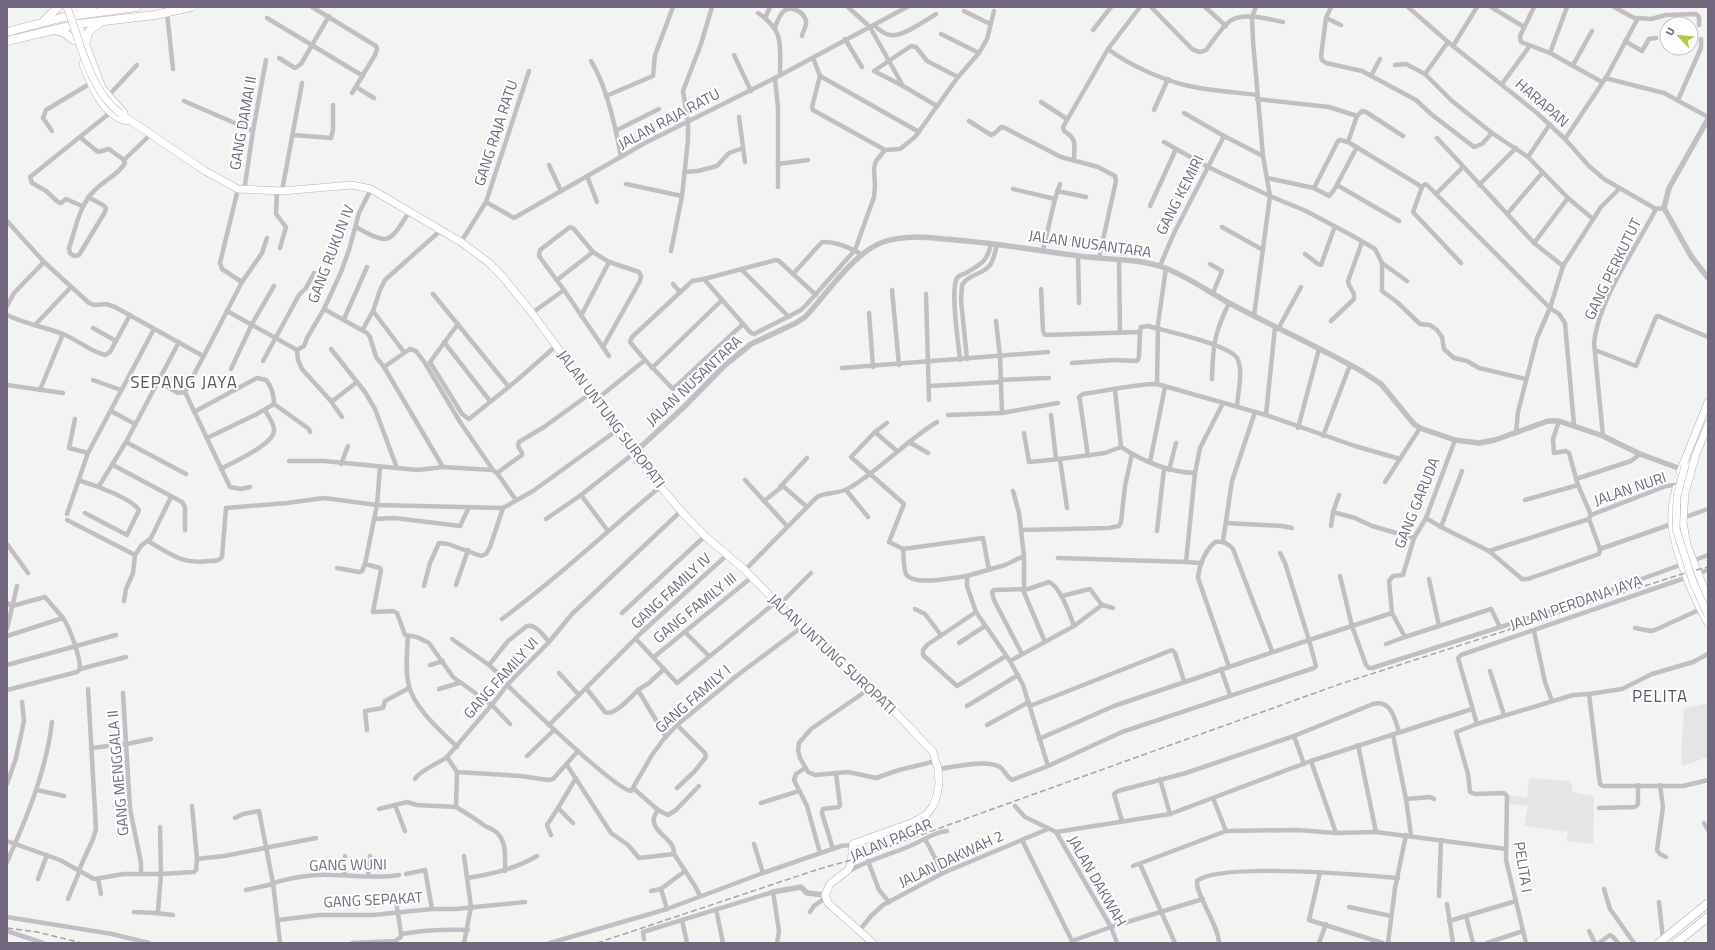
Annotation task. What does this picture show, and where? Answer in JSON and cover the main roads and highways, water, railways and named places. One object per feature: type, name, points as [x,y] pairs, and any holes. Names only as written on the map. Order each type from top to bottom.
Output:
[{"type":"highway","points":[[43,22],[60,7]]},
{"type":"highway","points":[[78,7],[99,12]]},
{"type":"highway","points":[[7,32],[64,17],[136,7]]},
{"type":"highway","points":[[7,41],[78,24],[167,12],[191,7]]},
{"type":"highway","points":[[85,44],[89,32],[101,21]]},
{"type":"highway","points":[[53,29],[63,32],[74,39]]},
{"type":"highway","points":[[1661,942],[1708,903]]},
{"type":"highway","points":[[1678,942],[1708,917]]},
{"type":"main road","points":[[60,7],[64,17]]},
{"type":"main road","points":[[67,7],[97,86],[107,102],[130,121]]},
{"type":"main road","points":[[71,7],[74,16]]},
{"type":"main road","name":"JALAN UNTUNG SUROPATI","points":[[78,24],[102,88],[130,121],[218,180],[241,190],[280,191],[352,186],[371,189],[461,242],[497,271],[532,313],[591,393],[633,454],[681,511],[705,536],[745,570],[802,627],[926,743],[933,752],[938,769],[937,795],[933,806],[927,814],[914,822],[852,845],[851,864],[846,872],[830,884],[825,896],[828,903],[873,943]]},
{"type":"main road","name":"JALAN UNTUNG SUROPATI","points":[[68,26],[91,82],[102,102],[120,119],[130,121]]},
{"type":"main road","points":[[74,39],[75,33],[78,32],[81,34]]},
{"type":"main road","points":[[1708,402],[1688,450],[1688,456],[1677,496],[1676,529],[1693,582],[1708,615]]},
{"type":"main road","points":[[1697,600],[1707,597],[1687,545],[1683,518],[1685,493],[1696,454],[1708,425]]},
{"type":"main road","points":[[1696,454],[1685,468],[1676,485],[1673,501],[1672,524],[1682,564],[1708,623]]},
{"type":"main road","points":[[1685,468],[1681,497],[1680,528],[1697,579],[1708,605]]},
{"type":"railway","points":[[597,943],[819,869],[851,860],[1340,684],[1685,573],[1708,567]]},
{"type":"railway","points":[[7,928],[37,932],[82,943]]},
{"type":"district","name":"SEPANG JAYA","points":[[184,382]]},
{"type":"district","name":"PELITA","points":[[1660,696]]}]
